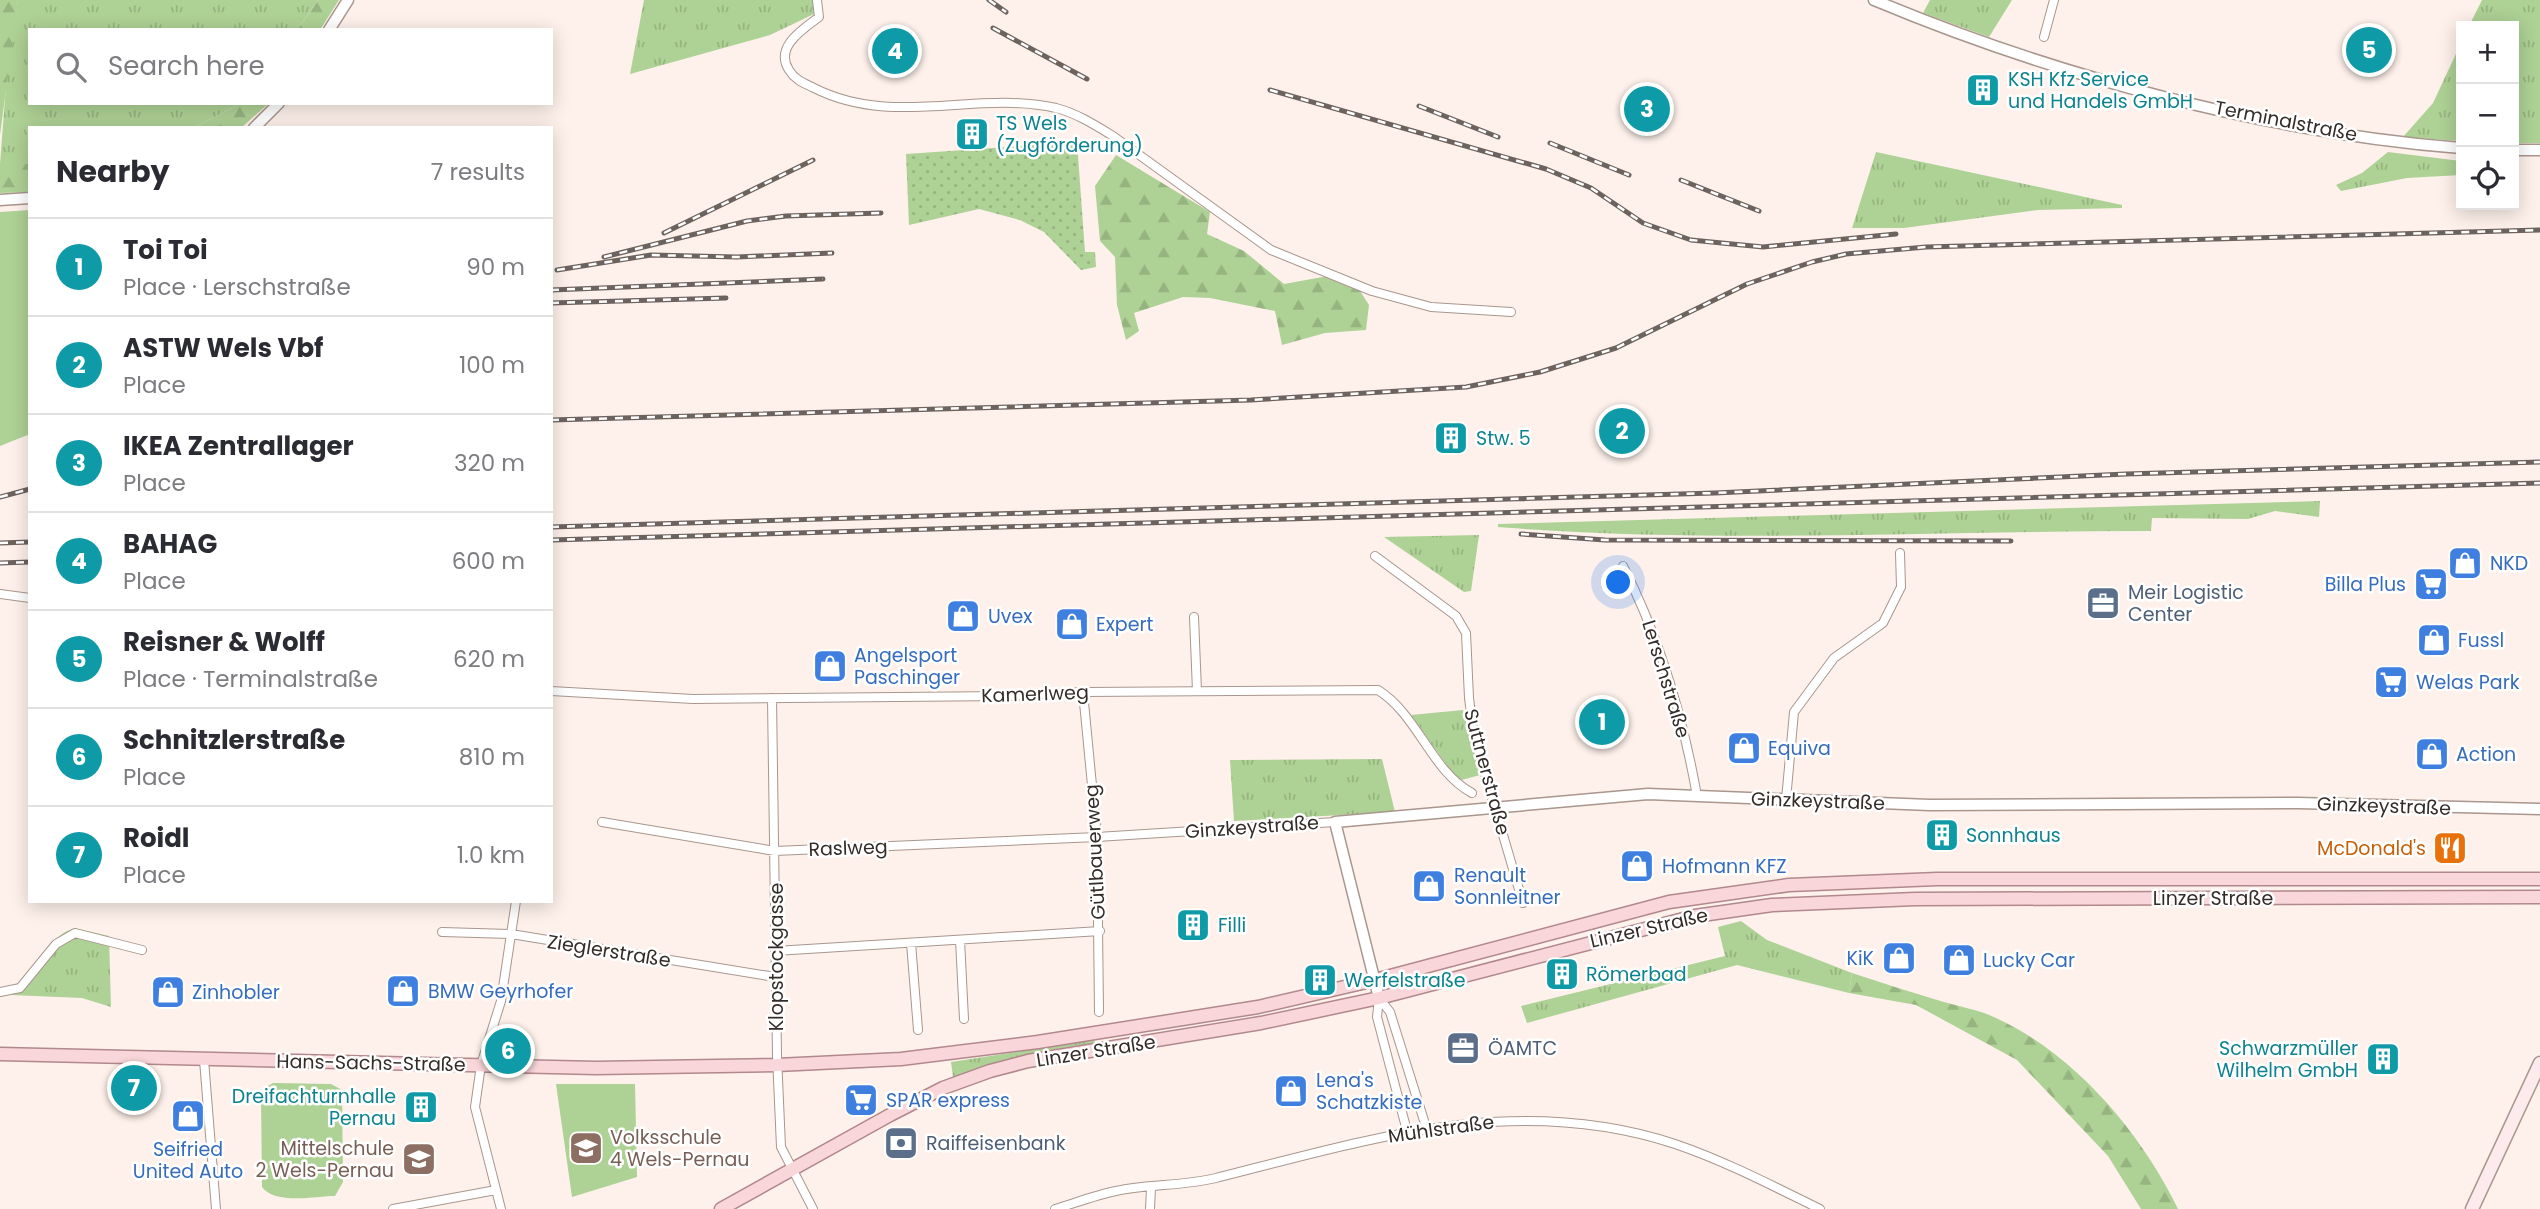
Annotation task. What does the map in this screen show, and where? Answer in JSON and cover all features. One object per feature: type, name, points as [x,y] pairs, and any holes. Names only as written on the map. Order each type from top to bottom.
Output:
[{"type":"main road","name":"Linzer Straße","points":[[952,1054],[1175,1022],[1375,980],[1669,902],[1789,885],[1937,879],[2540,879]]},
{"type":"main road","name":"Linzer Straße","points":[[720,1209],[943,1088],[990,1071],[1028,1061],[1261,1023],[1380,998],[1695,916],[1772,905],[1915,899],[2540,897]]},
{"type":"main road","name":"Hans-Sachs-Straße","points":[[0,1054],[596,1068],[777,1065],[952,1054]]},
{"type":"main road","points":[[2472,1209],[2540,1063]]},
{"type":"street","points":[[330,28],[348,0]]},
{"type":"street","points":[[817,0],[819,17],[786,46],[785,57],[787,67],[795,79],[822,92],[852,103],[910,108],[1014,103],[1056,108],[1086,120],[1113,136],[1270,250],[1372,291],[1431,307],[1511,312]]},
{"type":"street","name":"Terminalstraße","points":[[1874,0],[2045,61],[2194,103],[2329,132],[2456,147]]},
{"type":"street","points":[[2044,37],[2054,0]]},
{"type":"street","points":[[256,126],[277,105]]},
{"type":"street","points":[[2519,150],[2540,150]]},
{"type":"street","points":[[0,200],[28,198]]},
{"type":"street","points":[[1786,800],[1794,712],[1833,658],[1883,623],[1901,587],[1900,554]]},
{"type":"street","name":"Suttnerstraße","points":[[1375,556],[1456,616],[1466,633],[1472,725],[1523,903]]},
{"type":"street","name":"Lerschstraße","points":[[1623,566],[1647,615],[1690,758],[1697,796]]},
{"type":"street","points":[[0,594],[28,598]]},
{"type":"street","points":[[1194,617],[1196,691]]},
{"type":"street","name":"Kamerlweg","points":[[553,691],[667,699],[914,697],[1083,692],[1378,691],[1389,697],[1404,714],[1456,784],[1472,793]]},
{"type":"street","name":"Gütlbauerweg","points":[[1083,692],[1097,837],[1099,1012]]},
{"type":"street","name":"Klopstockgasse","points":[[772,698],[775,977],[782,1147],[791,1170],[813,1209]]},
{"type":"street","name":"Ginzkeystraße","points":[[1097,837],[1335,822],[1599,796],[1697,796],[1930,805],[2298,803],[2540,809]]},
{"type":"street","name":"Raslweg","points":[[602,822],[775,851],[1097,837]]},
{"type":"street","points":[[1335,822],[1380,998],[1390,1012],[1426,1127]]},
{"type":"street","points":[[501,1209],[475,1107],[481,1065],[501,1001],[516,903]]},
{"type":"street","points":[[775,951],[1100,931]]},
{"type":"street","name":"Zieglerstraße","points":[[442,932],[511,934],[775,977]]},
{"type":"street","points":[[0,992],[20,988],[29,981],[56,944],[75,933],[142,950]]},
{"type":"street","points":[[960,940],[964,1019]]},
{"type":"street","points":[[911,943],[918,1030]]},
{"type":"street","points":[[1380,998],[1377,1017],[1407,1130]]},
{"type":"street","points":[[204,1060],[216,1209]]},
{"type":"street","name":"Mühlstraße","points":[[1055,1209],[1117,1190],[1212,1179],[1407,1130],[1492,1120],[1526,1121],[1641,1135],[1734,1167],[1820,1209]]},
{"type":"street","points":[[1150,1209],[1151,1188]]},
{"type":"street","points":[[393,1209],[496,1190]]},
{"type":"green space","points":[[0,0],[18,0],[0,135]]},
{"type":"green space","points":[[18,0],[318,0],[298,28],[28,28],[28,105],[238,105],[197,126],[28,126],[28,164],[0,164],[8,59]]},
{"type":"green space","points":[[318,0],[339,0],[321,28],[298,28]]},
{"type":"green space","points":[[644,0],[813,0],[814,14],[770,35],[630,74]]},
{"type":"green space","points":[[1930,0],[2012,0],[1989,37],[1923,13]]},
{"type":"green space","points":[[2482,0],[2540,0],[2540,143],[2519,143],[2519,21],[2472,21]]},
{"type":"green space","points":[[2456,54],[2456,141],[2403,137],[2433,103]]},
{"type":"green space","points":[[238,105],[267,105],[243,126],[197,126]]},
{"type":"green space","points":[[1077,142],[1085,252],[1095,252],[1096,267],[1081,270],[1044,232],[1020,220],[979,209],[909,225],[906,154]]},
{"type":"green space","points":[[1876,152],[2122,205],[2122,208],[2038,210],[1904,228],[1852,228]]},
{"type":"green space","points":[[2388,152],[2456,160],[2456,175],[2407,178],[2341,191],[2336,185],[2362,173]]},
{"type":"green space","points":[[1116,155],[1210,212],[1207,234],[1244,251],[1284,284],[1328,276],[1360,291],[1369,305],[1366,330],[1325,333],[1282,345],[1275,311],[1210,298],[1183,297],[1134,313],[1139,331],[1126,340],[1117,305],[1115,257],[1100,241],[1095,186]]},
{"type":"green space","points":[[0,164],[28,164],[28,192],[0,193]]},
{"type":"green space","points":[[28,210],[28,435],[0,446],[0,212]]},
{"type":"green space","points":[[2320,501],[2319,517],[2275,511],[2248,519],[2152,518],[2151,531],[1743,536],[1498,527],[1498,524]]},
{"type":"green space","points":[[1479,535],[1471,591],[1464,592],[1384,537]]},
{"type":"green space","points":[[1463,710],[1480,775],[1458,781],[1411,715]]},
{"type":"green space","points":[[1382,759],[1395,812],[1234,821],[1230,760]]},
{"type":"green space","points":[[1741,921],[1767,940],[1852,973],[1849,993],[1737,965],[1527,1023],[1521,1006],[1725,956],[1718,927]]},
{"type":"green space","points":[[75,928],[109,936],[111,1007],[82,998],[11,995],[7,988],[27,976],[56,939]]},
{"type":"green space","points":[[1852,973],[1990,1015],[2025,1033],[2053,1052],[2103,1098],[2125,1125],[2163,1180],[2178,1209],[2141,1209],[2108,1156],[2017,1060],[1916,1005],[1849,993]]},
{"type":"green space","points":[[1094,1040],[1095,1043],[1036,1052],[953,1077],[951,1062]]},
{"type":"green space","points":[[273,1083],[331,1084],[342,1090],[343,1182],[335,1196],[286,1198],[268,1193],[262,1187],[261,1095],[266,1087]]},
{"type":"green space","points":[[556,1084],[635,1084],[637,1177],[572,1197]]},
{"type":"railway","points":[[989,0],[1006,12]]},
{"type":"railway","points":[[993,28],[1087,79]]},
{"type":"railway","points":[[1270,90],[1546,169],[1591,188],[1643,223],[1691,240],[1763,247],[1896,234]]},
{"type":"railway","points":[[1419,106],[1498,137]]},
{"type":"railway","points":[[1550,143],[1629,175]]},
{"type":"railway","points":[[664,233],[813,160]]},
{"type":"railway","points":[[1681,180],[1759,211]]},
{"type":"railway","points":[[604,257],[747,221],[786,216],[881,213]]},
{"type":"railway","points":[[553,420],[1251,400],[1466,387],[1540,372],[1616,348],[1747,284],[1812,262],[1846,254],[1926,247],[2540,230]]},
{"type":"railway","points":[[557,270],[651,255],[737,257],[832,253]]},
{"type":"railway","points":[[553,290],[823,279]]},
{"type":"railway","points":[[553,303],[726,298]]},
{"type":"railway","points":[[553,527],[1715,493],[2126,474],[2540,462]]},
{"type":"railway","points":[[553,540],[2540,483]]},
{"type":"railway","points":[[0,497],[28,490]]},
{"type":"railway","points":[[1521,534],[1605,540],[2011,541]]},
{"type":"railway","points":[[0,543],[28,542]]},
{"type":"railway","points":[[0,563],[28,562]]},
{"type":"place","name":"Reisner & Wolff","points":[[2369,50]]},
{"type":"place","name":"BAHAG","points":[[895,51]]},
{"type":"place","name":"KSH Kfz Service und Handels GmbH","points":[[1983,90]]},
{"type":"place","name":"IKEA Zentrallager","points":[[1647,109]]},
{"type":"place","name":"TS Wels (Zugförderung)","points":[[972,134]]},
{"type":"place","name":"ASTW Wels Vbf","points":[[1622,431]]},
{"type":"place","name":"Stw. 5","points":[[1451,438]]},
{"type":"place","name":"NKD","points":[[2465,563]]},
{"type":"place","name":"Billa Plus","points":[[2431,584]]},
{"type":"place","name":"Meir Logistic Center","points":[[2103,603]]},
{"type":"place","name":"Uvex","points":[[963,616]]},
{"type":"place","name":"Expert","points":[[1072,624]]},
{"type":"place","name":"Fussl","points":[[2434,640]]},
{"type":"place","name":"Angelsport Paschinger","points":[[830,666]]},
{"type":"place","name":"Welas Park","points":[[2391,682]]},
{"type":"place","name":"Toi Toi","points":[[1602,722]]},
{"type":"place","name":"Equiva","points":[[1744,748]]},
{"type":"place","name":"Action","points":[[2432,754]]},
{"type":"place","name":"Sonnhaus","points":[[1942,835]]},
{"type":"place","name":"McDonald's","points":[[2450,848]]},
{"type":"place","name":"Hofmann KFZ","points":[[1637,866]]},
{"type":"place","name":"Renault Sonnleitner","points":[[1429,886]]},
{"type":"place","name":"Filli","points":[[1193,925]]},
{"type":"place","name":"KiK","points":[[1899,958]]},
{"type":"place","name":"Lucky Car","points":[[1959,960]]},
{"type":"place","name":"Römerbad","points":[[1562,974]]},
{"type":"place","name":"Werfelstraße","points":[[1320,980]]},
{"type":"place","name":"BMW Geyrhofer","points":[[403,991]]},
{"type":"place","name":"Zinhobler","points":[[168,992]]},
{"type":"place","name":"ÖAMTC","points":[[1463,1048]]},
{"type":"place","name":"Schnitzlerstraße","points":[[508,1051]]},
{"type":"place","name":"Schwarzmüller Wilhelm GmbH","points":[[2383,1059]]},
{"type":"place","name":"Roidl","points":[[134,1088]]},
{"type":"place","name":"Lena's Schatzkiste","points":[[1291,1091]]},
{"type":"place","name":"SPAR express","points":[[861,1100]]},
{"type":"place","name":"Dreifachturnhalle Pernau","points":[[421,1107]]},
{"type":"place","name":"Seifried United Auto","points":[[188,1116]]},
{"type":"place","name":"Raiffeisenbank","points":[[901,1143]]},
{"type":"place","name":"Volksschule 4 Wels-Pernau","points":[[586,1148]]},
{"type":"place","name":"Mittelschule 2 Wels-Pernau","points":[[419,1159]]}]
